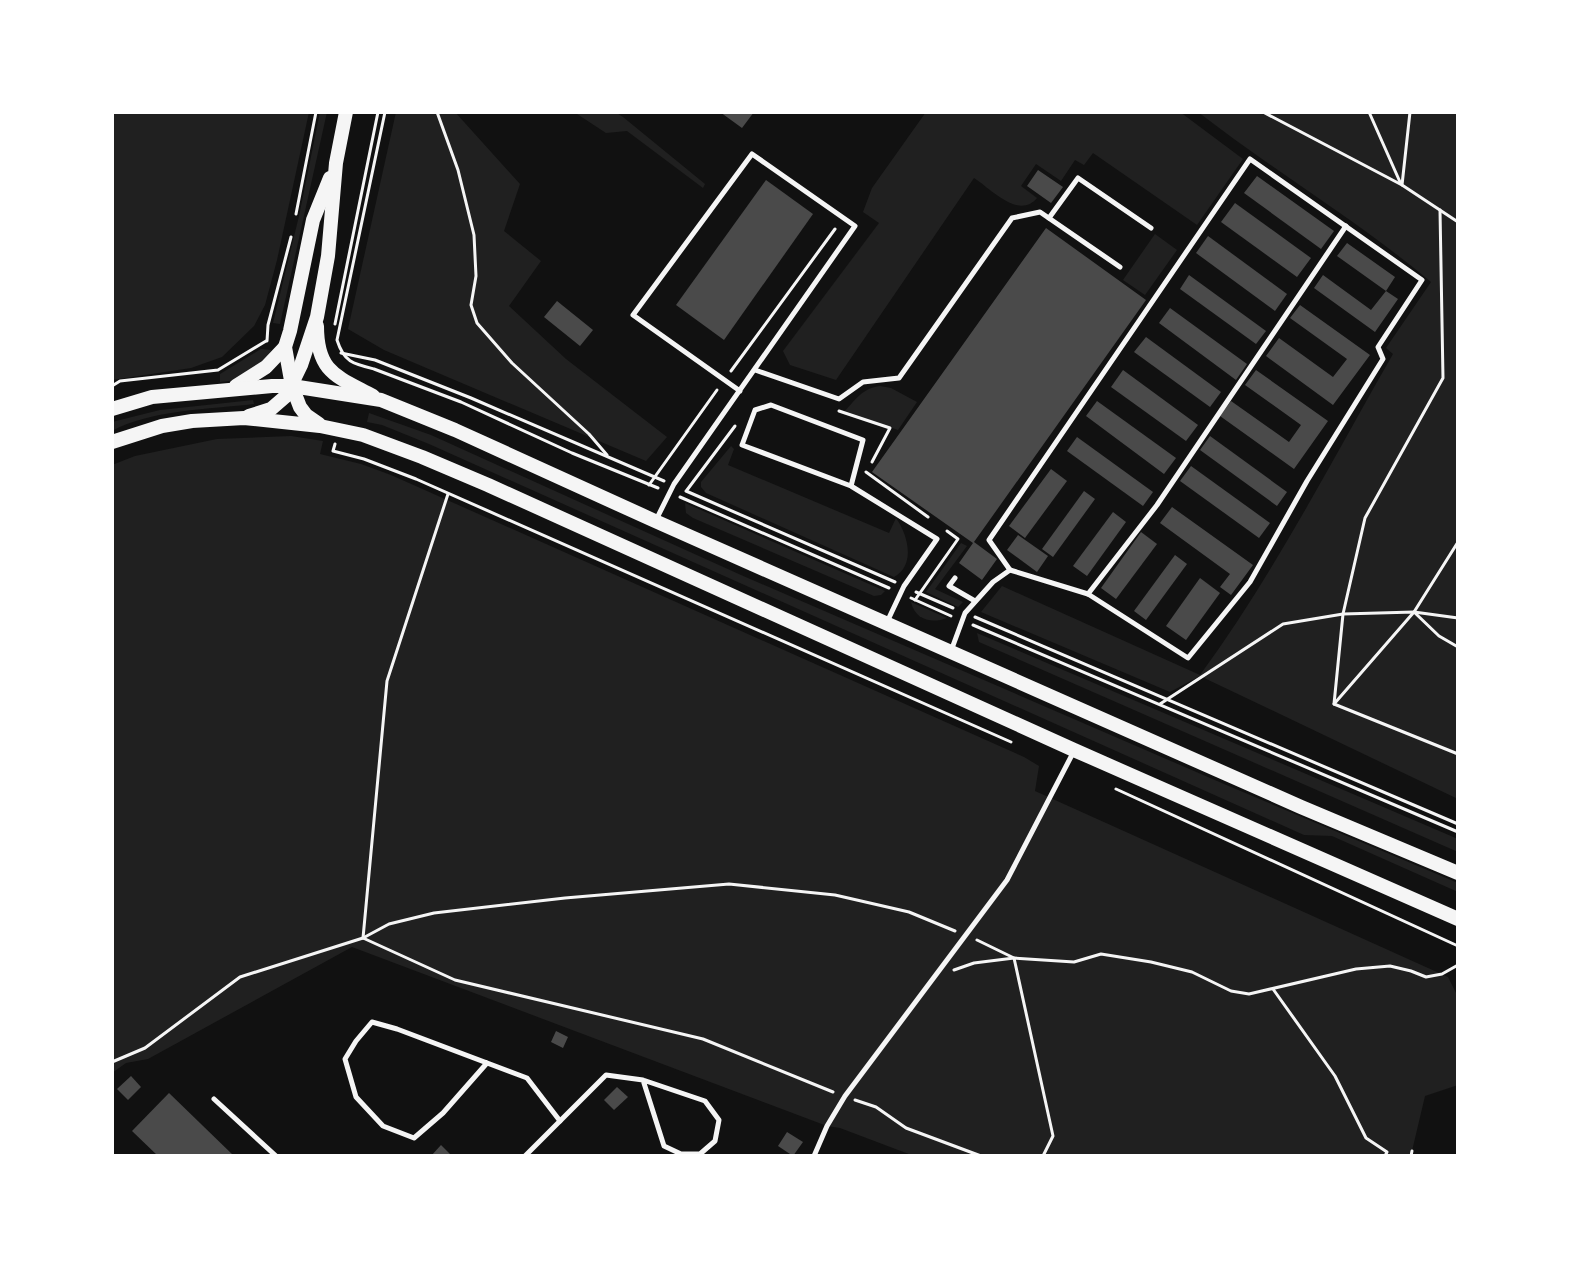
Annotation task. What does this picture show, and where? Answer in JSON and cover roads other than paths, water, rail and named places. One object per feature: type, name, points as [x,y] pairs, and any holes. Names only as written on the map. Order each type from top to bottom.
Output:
[{"type":"main road","points":[[244,418],[271,409],[286,396],[301,365],[317,317],[328,256],[336,163],[346,112]]},
{"type":"main road","points":[[320,426],[300,407],[292,386],[286,345],[313,220],[336,163]]},
{"type":"main road","points":[[317,317],[318,349],[326,368],[381,400],[509,454],[1301,807],[1458,873]]},
{"type":"main road","points":[[232,388],[266,367],[286,345]]},
{"type":"main road","points":[[112,409],[152,397],[232,388],[292,386],[381,400]]},
{"type":"main road","points":[[112,442],[162,426],[244,418],[320,426],[363,435],[435,462],[1458,919]]},
{"type":"lane","points":[[655,521],[674,484],[755,370],[855,226],[752,154],[633,315],[740,391]]},
{"type":"lane","points":[[1250,159],[1422,280],[1378,347],[1383,359],[1307,481],[1250,582],[1188,658],[1088,594],[1010,570],[989,540],[1250,159]]},
{"type":"lane","points":[[1049,218],[1078,178],[1151,228]]},
{"type":"lane","points":[[755,370],[839,399],[863,382],[899,378],[1012,218],[1040,212],[1120,267]]},
{"type":"lane","points":[[1088,594],[1157,505],[1346,226]]},
{"type":"lane","points":[[851,486],[863,440],[771,405],[755,410],[742,445],[851,486],[937,539],[904,586],[886,622]]},
{"type":"lane","points":[[951,651],[965,613],[993,582],[1010,570]]},
{"type":"lane","points":[[955,578],[949,586],[975,601]]},
{"type":"lane","points":[[814,1156],[845,1096],[1007,880],[1074,750]]},
{"type":"lane","points":[[487,1063],[443,1113],[414,1138],[383,1126],[356,1097],[345,1059],[372,1022],[397,1029],[527,1078],[560,1121]]},
{"type":"lane","points":[[525,1156],[606,1075],[643,1080],[705,1101],[719,1120],[715,1141],[700,1154],[681,1154],[664,1146],[643,1080]]},
{"type":"lane","points":[[214,1099],[276,1156]]}]
